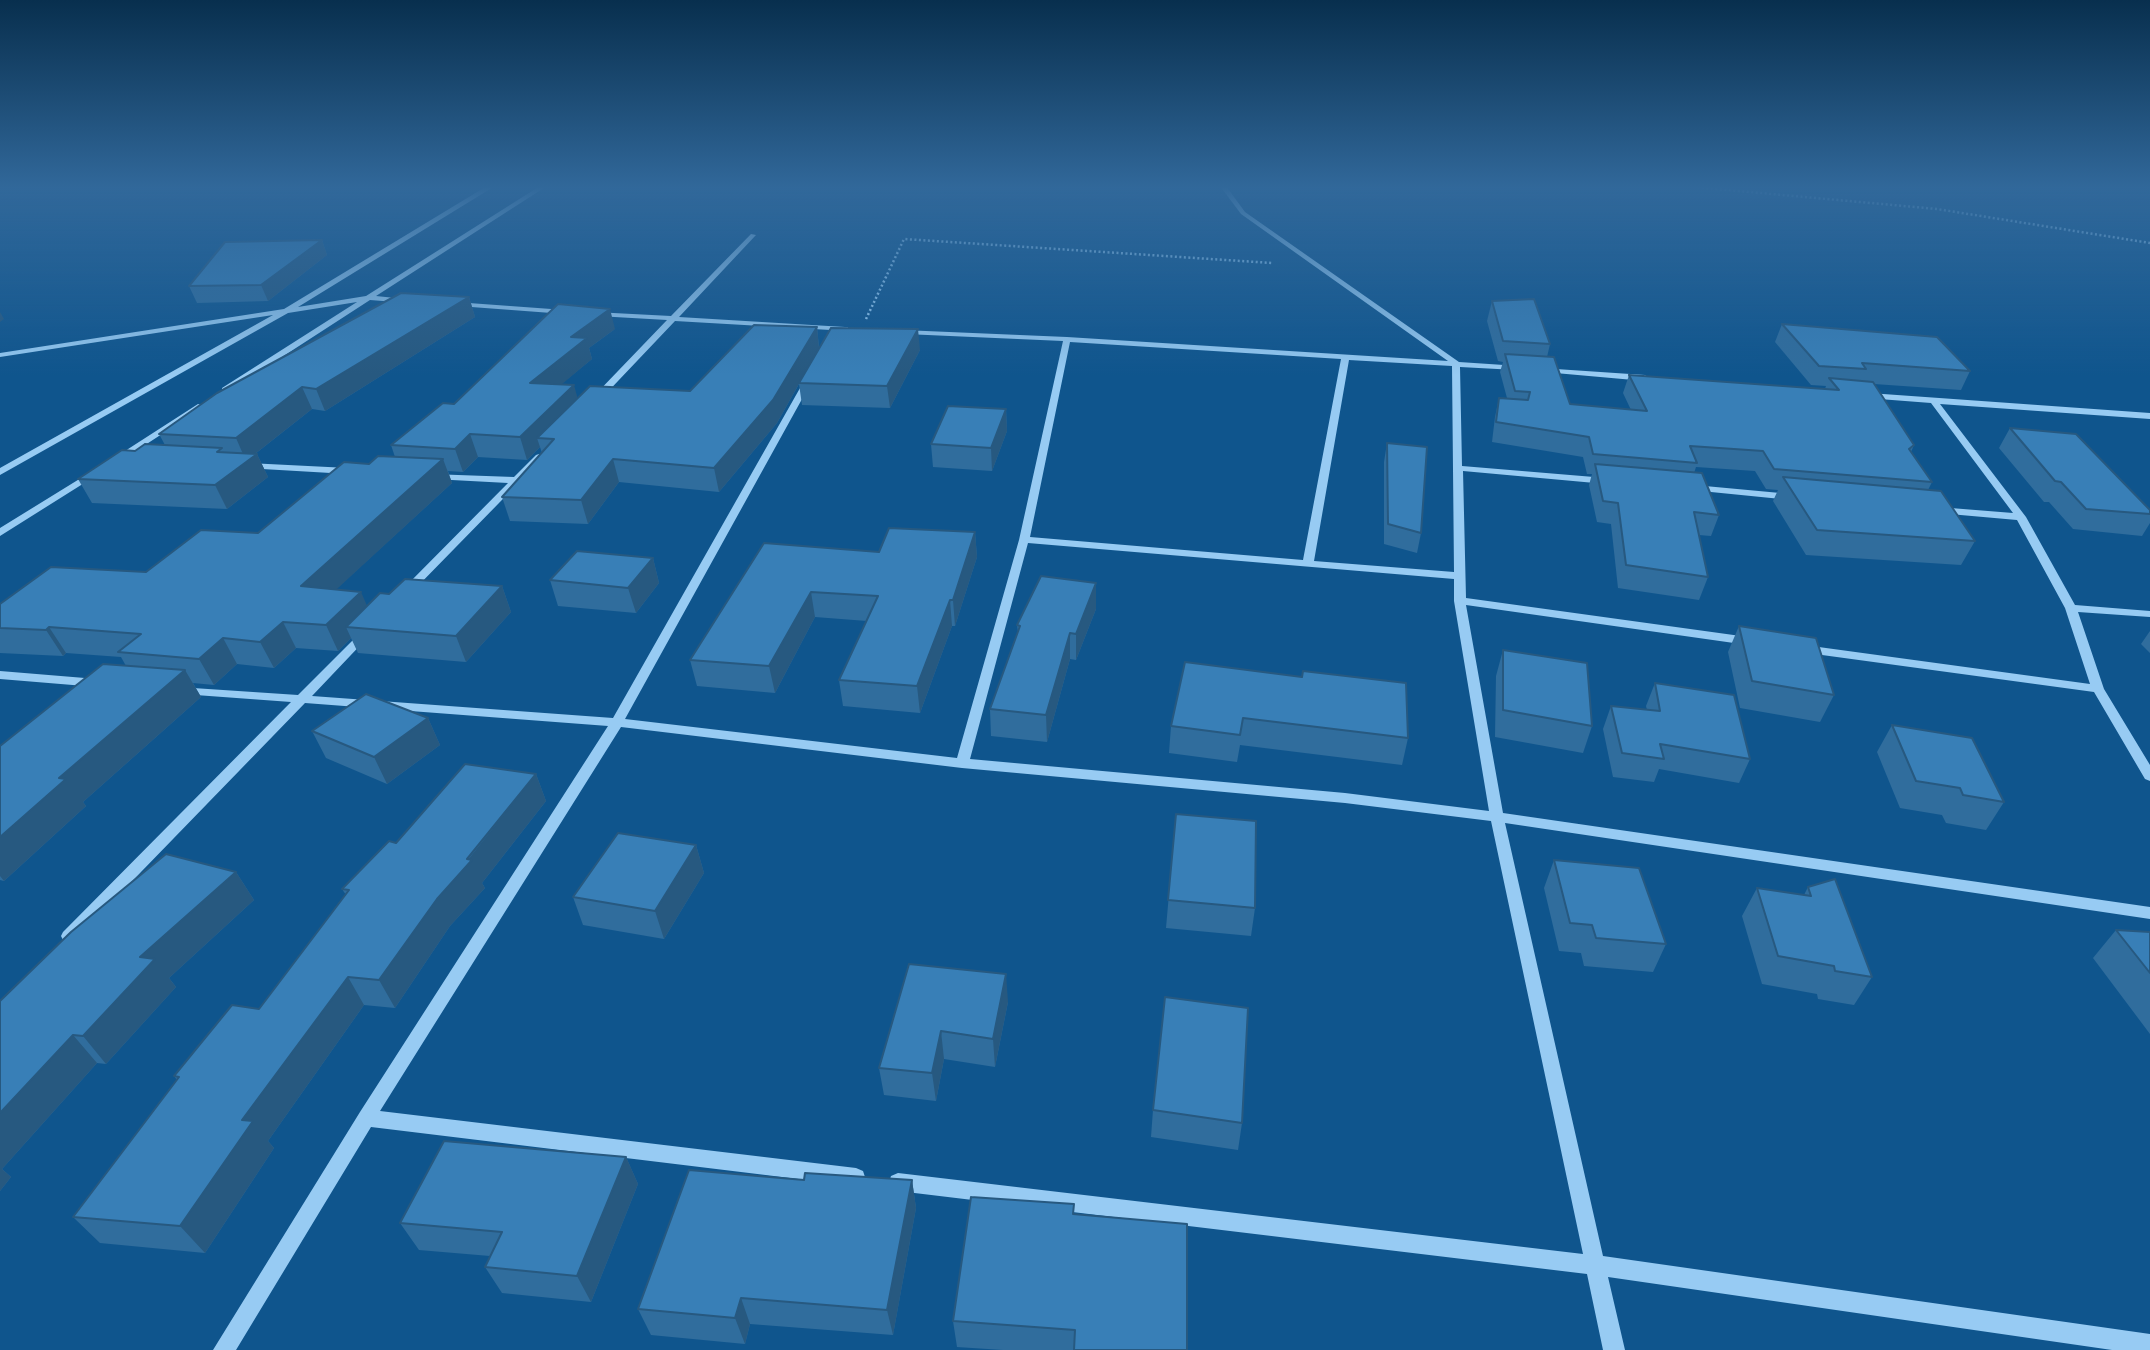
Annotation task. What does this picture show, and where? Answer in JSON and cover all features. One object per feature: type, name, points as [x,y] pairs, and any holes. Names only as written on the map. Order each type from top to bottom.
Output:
[{"type":"street","points":[[0,472],[284,312],[388,249]]},
{"type":"street","points":[[220,393],[446,249]]},
{"type":"street","points":[[590,405],[740,249]]},
{"type":"street","points":[[1294,249],[1456,363]]},
{"type":"street","points":[[0,355],[370,298],[411,301]]},
{"type":"street","points":[[453,304],[577,313]]},
{"type":"street","points":[[591,314],[834,335],[861,330]]},
{"type":"street","points":[[888,331],[1524,368]]},
{"type":"street","points":[[962,763],[1024,540],[1067,340]]},
{"type":"street","points":[[1308,564],[1345,357]]},
{"type":"street","points":[[1456,363],[1461,601],[1497,817],[1614,1350]]},
{"type":"street","points":[[225,1350],[366,1118],[617,722],[817,365]]},
{"type":"street","points":[[1538,369],[1661,379]]},
{"type":"street","points":[[1852,395],[2150,416]]},
{"type":"street","points":[[0,533],[209,400]]},
{"type":"street","points":[[1934,401],[2021,517],[2071,608],[2098,690],[2150,776]]},
{"type":"street","points":[[399,600],[544,452]]},
{"type":"street","points":[[117,459],[145,460]]},
{"type":"street","points":[[241,465],[365,472]]},
{"type":"street","points":[[1458,468],[1623,482]]},
{"type":"street","points":[[420,475],[516,480]]},
{"type":"street","points":[[1678,487],[1801,498]]},
{"type":"street","points":[[1925,508],[2021,517]]},
{"type":"street","points":[[1024,540],[1460,576]]},
{"type":"street","points":[[1461,601],[1765,643]]},
{"type":"street","points":[[2071,608],[2150,614]]},
{"type":"street","points":[[58,947],[379,620]]},
{"type":"street","points":[[1793,647],[2098,690]]},
{"type":"street","points":[[0,675],[109,684]]},
{"type":"street","points":[[164,689],[617,722],[962,763],[1345,798],[1497,817],[2150,913]]},
{"type":"street","points":[[366,1118],[1594,1265],[2150,1345]]},
{"type":"path","points":[[861,330],[899,249]]},
{"type":"path","points":[[1057,249],[1318,266]]},
{"type":"building","points":[[219,249],[310,249],[261,285],[189,286]]},
{"type":"building","points":[[401,293],[469,297],[316,389],[302,387],[236,438],[159,434],[217,393]]},
{"type":"building","points":[[1534,299],[1550,344],[1503,341],[1492,301]]},
{"type":"building","points":[[558,304],[610,309],[571,337],[587,338],[530,383],[574,385],[520,437],[470,434],[455,449],[391,445],[443,403],[454,404]]},
{"type":"building","points":[[1782,324],[1937,337],[1970,371],[1862,363],[1866,369],[1819,366]]},
{"type":"building","points":[[754,325],[817,327],[773,400],[714,468],[613,459],[581,500],[502,497],[554,439],[537,438],[590,386],[690,391]]},
{"type":"building","points":[[831,328],[918,329],[887,386],[799,383]]},
{"type":"building","points":[[1505,354],[1554,357],[1570,404],[1647,411],[1629,375],[1839,390],[1829,378],[1873,382],[1914,445],[1909,449],[1932,482],[1774,469],[1763,451],[1690,446],[1697,463],[1593,454],[1589,437],[1496,422],[1499,398],[1528,400],[1530,392],[1515,391]]},
{"type":"building","points":[[948,406],[1006,409],[991,448],[931,444]]},
{"type":"building","points":[[2010,428],[2076,434],[2150,510],[2150,514],[2086,509],[2061,482],[2055,481]]},
{"type":"building","points":[[1387,443],[1427,447],[1421,533],[1388,524]]},
{"type":"building","points":[[145,444],[222,448],[217,452],[257,454],[215,485],[78,479],[122,450],[135,451]]},
{"type":"building","points":[[378,456],[443,459],[301,586],[361,592],[326,625],[283,622],[260,642],[223,638],[199,659],[118,652],[141,634],[49,627],[46,630],[0,628],[0,604],[51,567],[146,572],[201,530],[258,533],[344,462],[369,464]]},
{"type":"building","points":[[1595,464],[1702,473],[1719,515],[1694,512],[1708,577],[1626,565],[1618,503],[1603,501]]},
{"type":"building","points":[[1783,477],[1941,491],[1975,541],[1817,530]]},
{"type":"building","points":[[889,528],[975,532],[953,600],[950,600],[917,686],[839,680],[878,596],[811,592],[769,666],[690,660],[764,543],[879,552]]},
{"type":"building","points":[[577,551],[653,558],[628,588],[550,580]]},
{"type":"building","points":[[1041,576],[1096,583],[1076,634],[1070,633],[1046,715],[990,709],[1020,626],[1017,625]]},
{"type":"building","points":[[405,579],[502,586],[456,636],[346,627],[380,593],[389,594]]},
{"type":"building","points":[[1739,626],[1816,638],[1834,695],[1752,681]]},
{"type":"building","points":[[1503,650],[1587,663],[1592,726],[1503,710]]},
{"type":"building","points":[[1185,662],[1302,677],[1303,671],[1406,683],[1408,738],[1243,718],[1240,735],[1171,726]]},
{"type":"building","points":[[103,664],[185,670],[59,778],[66,779],[0,837],[0,746]]},
{"type":"building","points":[[1655,683],[1734,695],[1750,759],[1660,744],[1664,759],[1622,753],[1611,706],[1660,711]]},
{"type":"building","points":[[366,694],[428,718],[374,757],[312,731]]},
{"type":"building","points":[[1892,725],[1972,738],[2004,802],[1963,795],[1960,788],[1916,781]]},
{"type":"building","points":[[465,764],[536,774],[467,859],[472,860],[437,899],[379,980],[348,977],[242,1120],[253,1121],[180,1226],[73,1217],[179,1077],[174,1076],[232,1005],[259,1009],[349,890],[342,889],[389,841],[396,843]]},
{"type":"building","points":[[1176,814],[1256,821],[1255,908],[1168,900]]},
{"type":"building","points":[[618,833],[696,845],[655,911],[573,897]]},
{"type":"building","points":[[166,854],[236,872],[140,957],[155,959],[83,1036],[73,1035],[0,1113],[0,1001],[71,932]]},
{"type":"building","points":[[1554,860],[1639,868],[1666,944],[1596,938],[1592,925],[1570,923]]},
{"type":"building","points":[[1835,879],[1872,977],[1835,971],[1834,966],[1778,956],[1757,888],[1811,896],[1808,887]]},
{"type":"building","points":[[2116,930],[2150,932],[2150,973]]},
{"type":"building","points":[[909,964],[1006,974],[993,1039],[941,1031],[932,1073],[879,1068]]},
{"type":"building","points":[[1165,997],[1248,1008],[1242,1123],[1153,1110]]},
{"type":"building","points":[[444,1141],[626,1157],[577,1276],[485,1267],[502,1232],[400,1223]]},
{"type":"building","points":[[689,1170],[804,1180],[805,1173],[912,1180],[887,1310],[741,1298],[735,1318],[638,1309]]},
{"type":"building","points":[[971,1197],[1074,1204],[1073,1214],[1187,1224],[1187,1350],[1074,1350],[1075,1330],[953,1321]]}]
